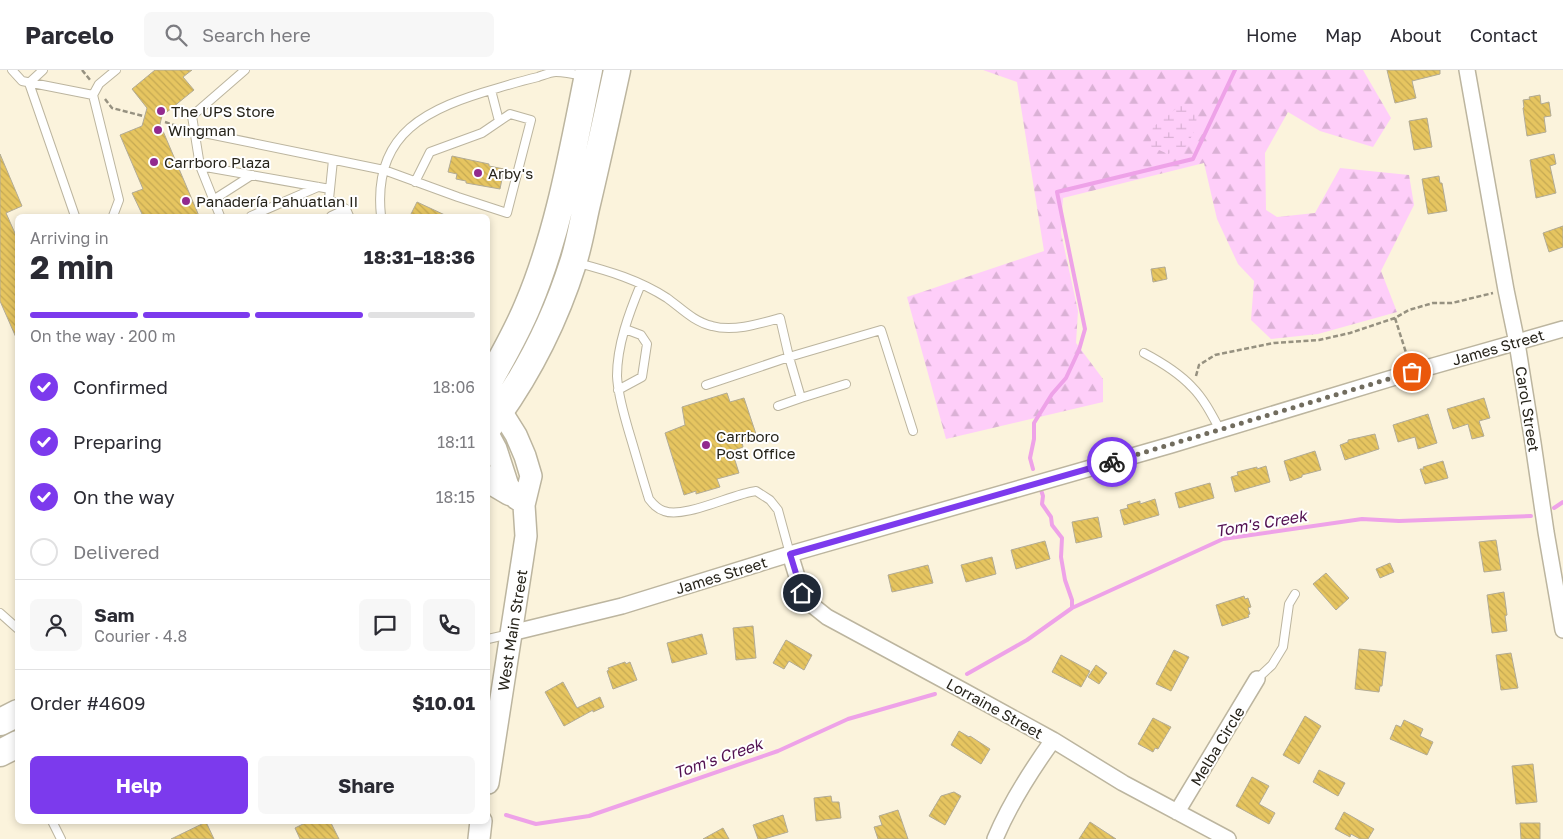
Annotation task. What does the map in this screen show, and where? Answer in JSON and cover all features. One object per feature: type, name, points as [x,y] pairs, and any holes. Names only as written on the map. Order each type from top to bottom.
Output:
[{"type":"highway","points":[[492,411],[523,375],[548,328],[574,262],[617,70]]},
{"type":"highway","points":[[490,376],[499,346],[532,297],[552,236],[588,73]]},
{"type":"highway","points":[[0,722],[15,714]]},
{"type":"main road","name":"West Main Street","points":[[492,411],[516,435],[531,476],[507,492]]},
{"type":"main road","name":"West Main Street","points":[[490,438],[496,449],[507,492],[526,536],[490,770]]},
{"type":"main road","points":[[479,839],[481,824]]},
{"type":"street","name":"Carol Street","points":[[1467,70],[1517,343],[1563,630]]},
{"type":"street","name":"James Street","points":[[511,633],[622,606],[790,554],[1220,430],[1563,328]]},
{"type":"street","name":"Lorraine Street","points":[[790,554],[802,593],[812,605],[827,617],[1053,740],[1123,784],[1228,839]]},
{"type":"street","name":"Melba Circle","points":[[1177,812],[1257,679]]},
{"type":"street","points":[[995,839],[1004,817],[1019,790],[1053,740]]},
{"type":"lane","points":[[12,70],[22,81],[29,83],[95,92]]},
{"type":"lane","points":[[29,83],[44,70]]},
{"type":"lane","points":[[115,214],[119,200],[95,92],[99,84],[116,70]]},
{"type":"lane","points":[[219,214],[200,166],[192,116],[245,70]]},
{"type":"lane","points":[[381,214],[380,202],[388,155],[403,133],[421,118],[491,90],[555,72],[588,73]]},
{"type":"lane","points":[[29,83],[74,214]]},
{"type":"lane","points":[[491,90],[499,121]]},
{"type":"lane","points":[[194,131],[384,170],[415,182],[507,213],[532,120],[510,114],[482,132],[430,152],[415,182]]},
{"type":"lane","points":[[333,160],[329,199],[348,213]]},
{"type":"lane","points":[[200,166],[330,189]]},
{"type":"lane","points":[[213,200],[252,175]]},
{"type":"lane","points":[[255,214],[318,187]]},
{"type":"lane","points":[[574,262],[623,276],[641,284],[667,298],[688,315],[710,326],[724,328],[756,324],[780,318],[801,398]]},
{"type":"lane","points":[[641,284],[630,309],[617,374],[618,390],[623,410],[649,499],[655,506],[665,512],[682,512],[744,492],[756,491],[770,500],[778,510],[790,554]]},
{"type":"lane","points":[[618,390],[642,377],[647,344],[641,336],[625,328]]},
{"type":"lane","points":[[706,385],[789,357],[881,330],[913,431]]},
{"type":"lane","points":[[1144,353],[1164,364],[1193,387],[1207,406],[1220,430]]},
{"type":"lane","points":[[778,406],[846,384]]},
{"type":"lane","points":[[1257,679],[1272,664],[1283,647],[1289,604],[1295,594]]},
{"type":"lane","points":[[0,613],[15,626]]},
{"type":"lane","points":[[490,638],[511,633]]},
{"type":"lane","points":[[54,824],[61,839]]},
{"type":"path","points":[[82,70],[95,92],[112,108],[143,116]]},
{"type":"path","points":[[165,122],[194,131]]},
{"type":"path","points":[[1193,387],[1199,365],[1215,355],[1274,343],[1319,340],[1350,333],[1395,318],[1409,310],[1433,303],[1452,303],[1506,290]]},
{"type":"path","points":[[1395,318],[1412,372]]},
{"type":"green space","points":[[983,70],[1363,70],[1391,118],[1373,147],[1320,131],[1288,112],[1265,153],[1266,210],[1277,217],[1315,213],[1340,168],[1409,175],[1414,205],[1381,271],[1397,312],[1318,334],[1271,339],[1251,320],[1254,281],[1238,264],[1217,219],[1204,163],[1063,198],[1061,233],[1078,311],[1076,343],[1103,379],[1103,402],[946,439],[907,297],[1044,251],[1017,82]]},
{"type":"green space","points":[[1182,104],[1197,108],[1196,127],[1187,146],[1168,154],[1150,146],[1153,127]]},
{"type":"building","name":"Carrboro Plaza","points":[[155,70],[192,70],[183,77],[194,90],[162,116],[160,124],[198,214],[142,214],[132,193],[143,189],[120,135],[142,126],[147,108],[132,89]]},
{"type":"building","points":[[1387,70],[1440,70],[1440,74],[1412,81],[1416,98],[1395,103]]},
{"type":"building","points":[[1540,95],[1541,104],[1549,102],[1551,116],[1544,117],[1546,132],[1527,136],[1523,100]]},
{"type":"building","points":[[1427,118],[1432,147],[1414,150],[1409,121]]},
{"type":"building","points":[[0,154],[22,206],[6,213],[15,233],[15,335],[0,301]]},
{"type":"building","points":[[1554,154],[1556,164],[1550,166],[1556,193],[1536,198],[1530,160]]},
{"type":"building","name":"Arby's","points":[[452,156],[504,169],[500,189],[466,183],[466,181],[456,179],[457,174],[448,172]]},
{"type":"building","points":[[1439,176],[1447,211],[1428,214],[1422,179]]},
{"type":"building","points":[[417,202],[443,214],[411,214]]},
{"type":"building","points":[[1563,226],[1563,247],[1549,252],[1543,233]]},
{"type":"building","points":[[1165,267],[1167,279],[1153,282],[1151,269]]},
{"type":"building","name":"Carrboro Post Office","points":[[727,393],[730,402],[744,398],[757,437],[742,442],[743,447],[732,451],[739,473],[717,479],[720,487],[696,494],[696,491],[684,495],[665,433],[685,425],[682,407]]},
{"type":"building","points":[[1484,398],[1490,418],[1479,421],[1484,436],[1472,439],[1468,424],[1453,429],[1447,409]]},
{"type":"building","points":[[1428,414],[1437,443],[1418,449],[1415,437],[1398,442],[1393,425]]},
{"type":"building","points":[[1375,434],[1379,449],[1345,460],[1340,445],[1348,442],[1348,440]]},
{"type":"building","points":[[1315,451],[1321,470],[1302,475],[1302,477],[1290,481],[1284,461]]},
{"type":"building","points":[[1443,461],[1448,478],[1425,484],[1420,469]]},
{"type":"building","points":[[1266,466],[1270,482],[1235,492],[1231,477],[1238,475],[1237,472]]},
{"type":"building","points":[[1210,483],[1214,498],[1179,508],[1175,493]]},
{"type":"building","points":[[1155,499],[1159,515],[1124,525],[1120,510],[1128,508],[1127,505],[1140,501],[1140,504]]},
{"type":"building","points":[[1098,517],[1102,537],[1076,543],[1072,522]]},
{"type":"building","points":[[1496,540],[1501,570],[1484,572],[1479,542]]},
{"type":"building","points":[[1045,541],[1050,559],[1016,569],[1011,550]]},
{"type":"building","points":[[992,557],[996,574],[966,582],[961,565]]},
{"type":"building","points":[[1390,563],[1394,572],[1380,578],[1376,569]]},
{"type":"building","points":[[928,565],[933,583],[892,592],[888,575]]},
{"type":"building","points":[[1326,573],[1349,598],[1336,610],[1313,584]]},
{"type":"building","points":[[1504,592],[1507,631],[1492,633],[1487,595]]},
{"type":"building","points":[[1244,596],[1245,599],[1248,598],[1251,607],[1248,608],[1249,617],[1222,626],[1216,605]]},
{"type":"building","points":[[753,626],[756,658],[736,660],[733,628]]},
{"type":"building","points":[[702,634],[707,654],[672,663],[667,643]]},
{"type":"building","points":[[786,640],[812,655],[804,670],[789,661],[784,669],[773,663]]},
{"type":"building","points":[[1359,649],[1386,652],[1382,686],[1380,686],[1379,692],[1355,689]]},
{"type":"building","points":[[1174,650],[1189,657],[1171,691],[1156,684]]},
{"type":"building","points":[[1511,653],[1518,688],[1501,690],[1496,655]]},
{"type":"building","points":[[1061,655],[1090,671],[1081,687],[1052,672]]},
{"type":"building","points":[[625,662],[626,664],[630,662],[637,680],[613,689],[607,671],[609,670],[608,668]]},
{"type":"building","points":[[1096,665],[1107,673],[1099,684],[1088,677]]},
{"type":"building","points":[[563,682],[577,708],[600,697],[604,707],[593,712],[593,710],[564,726],[545,692]]},
{"type":"building","points":[[1305,716],[1321,726],[1299,764],[1283,755]]},
{"type":"building","points":[[1153,718],[1171,727],[1158,749],[1155,748],[1153,752],[1138,744]]},
{"type":"building","points":[[1404,720],[1423,729],[1420,736],[1433,742],[1427,755],[1390,739],[1396,725],[1401,727]]},
{"type":"building","points":[[959,731],[990,749],[981,764],[951,745]]},
{"type":"building","points":[[1533,764],[1537,802],[1516,804],[1512,766]]},
{"type":"building","points":[[1319,770],[1345,783],[1338,796],[1313,782]]},
{"type":"building","points":[[1252,777],[1269,786],[1259,804],[1275,813],[1269,824],[1236,806]]},
{"type":"building","points":[[954,792],[961,796],[945,825],[929,816],[941,796]]},
{"type":"building","points":[[831,796],[832,802],[839,802],[841,818],[816,821],[814,798]]},
{"type":"building","points":[[898,810],[908,839],[878,839],[874,827],[882,825],[879,816]]},
{"type":"building","points":[[1344,812],[1374,829],[1368,839],[1360,839],[1351,834],[1350,837],[1335,829]]},
{"type":"building","points":[[783,815],[788,832],[758,839],[753,825]]},
{"type":"building","points":[[1090,822],[1116,839],[1079,839]]},
{"type":"building","points":[[1520,823],[1540,823],[1540,839],[1521,839]]},
{"type":"building","points":[[202,824],[207,824],[214,839],[171,839]]},
{"type":"building","points":[[303,824],[332,824],[339,839],[300,839],[295,828]]},
{"type":"building","points":[[723,828],[729,839],[703,839]]},
{"type":"waterway","points":[[1033,469],[1030,458],[1034,439],[1034,423],[1052,394],[1066,378],[1079,350],[1085,329],[1057,192],[1193,159],[1235,70]]},
{"type":"waterway","points":[[1041,490],[1043,496],[1042,504],[1051,517],[1052,525],[1062,538],[1061,557],[1065,580],[1072,600],[1072,608]]},
{"type":"waterway","name":"Tom's Creek","points":[[1554,508],[1563,502]]},
{"type":"waterway","name":"Tom's Creek","points":[[967,674],[1027,640],[1072,608],[1223,539],[1362,519],[1399,521],[1531,516]]},
{"type":"waterway","name":"Tom's Creek","points":[[506,815],[536,824],[589,816],[778,751],[848,719],[935,694]]},
{"type":"way so far","points":[[1112,462],[1412,372]]},
{"type":"place","name":"The UPS Store","points":[[161,111]]},
{"type":"place","name":"Wingman","points":[[158,130]]},
{"type":"place","name":"Carrboro Plaza","points":[[154,162]]},
{"type":"place","name":"Arby's","points":[[478,173]]},
{"type":"place","name":"Panadería Pahuatlan II","points":[[186,201]]},
{"type":"place","name":"Carrboro Post Office","points":[[706,445]]},
{"type":"route","points":[[802,593],[790,554],[1112,462]]}]
